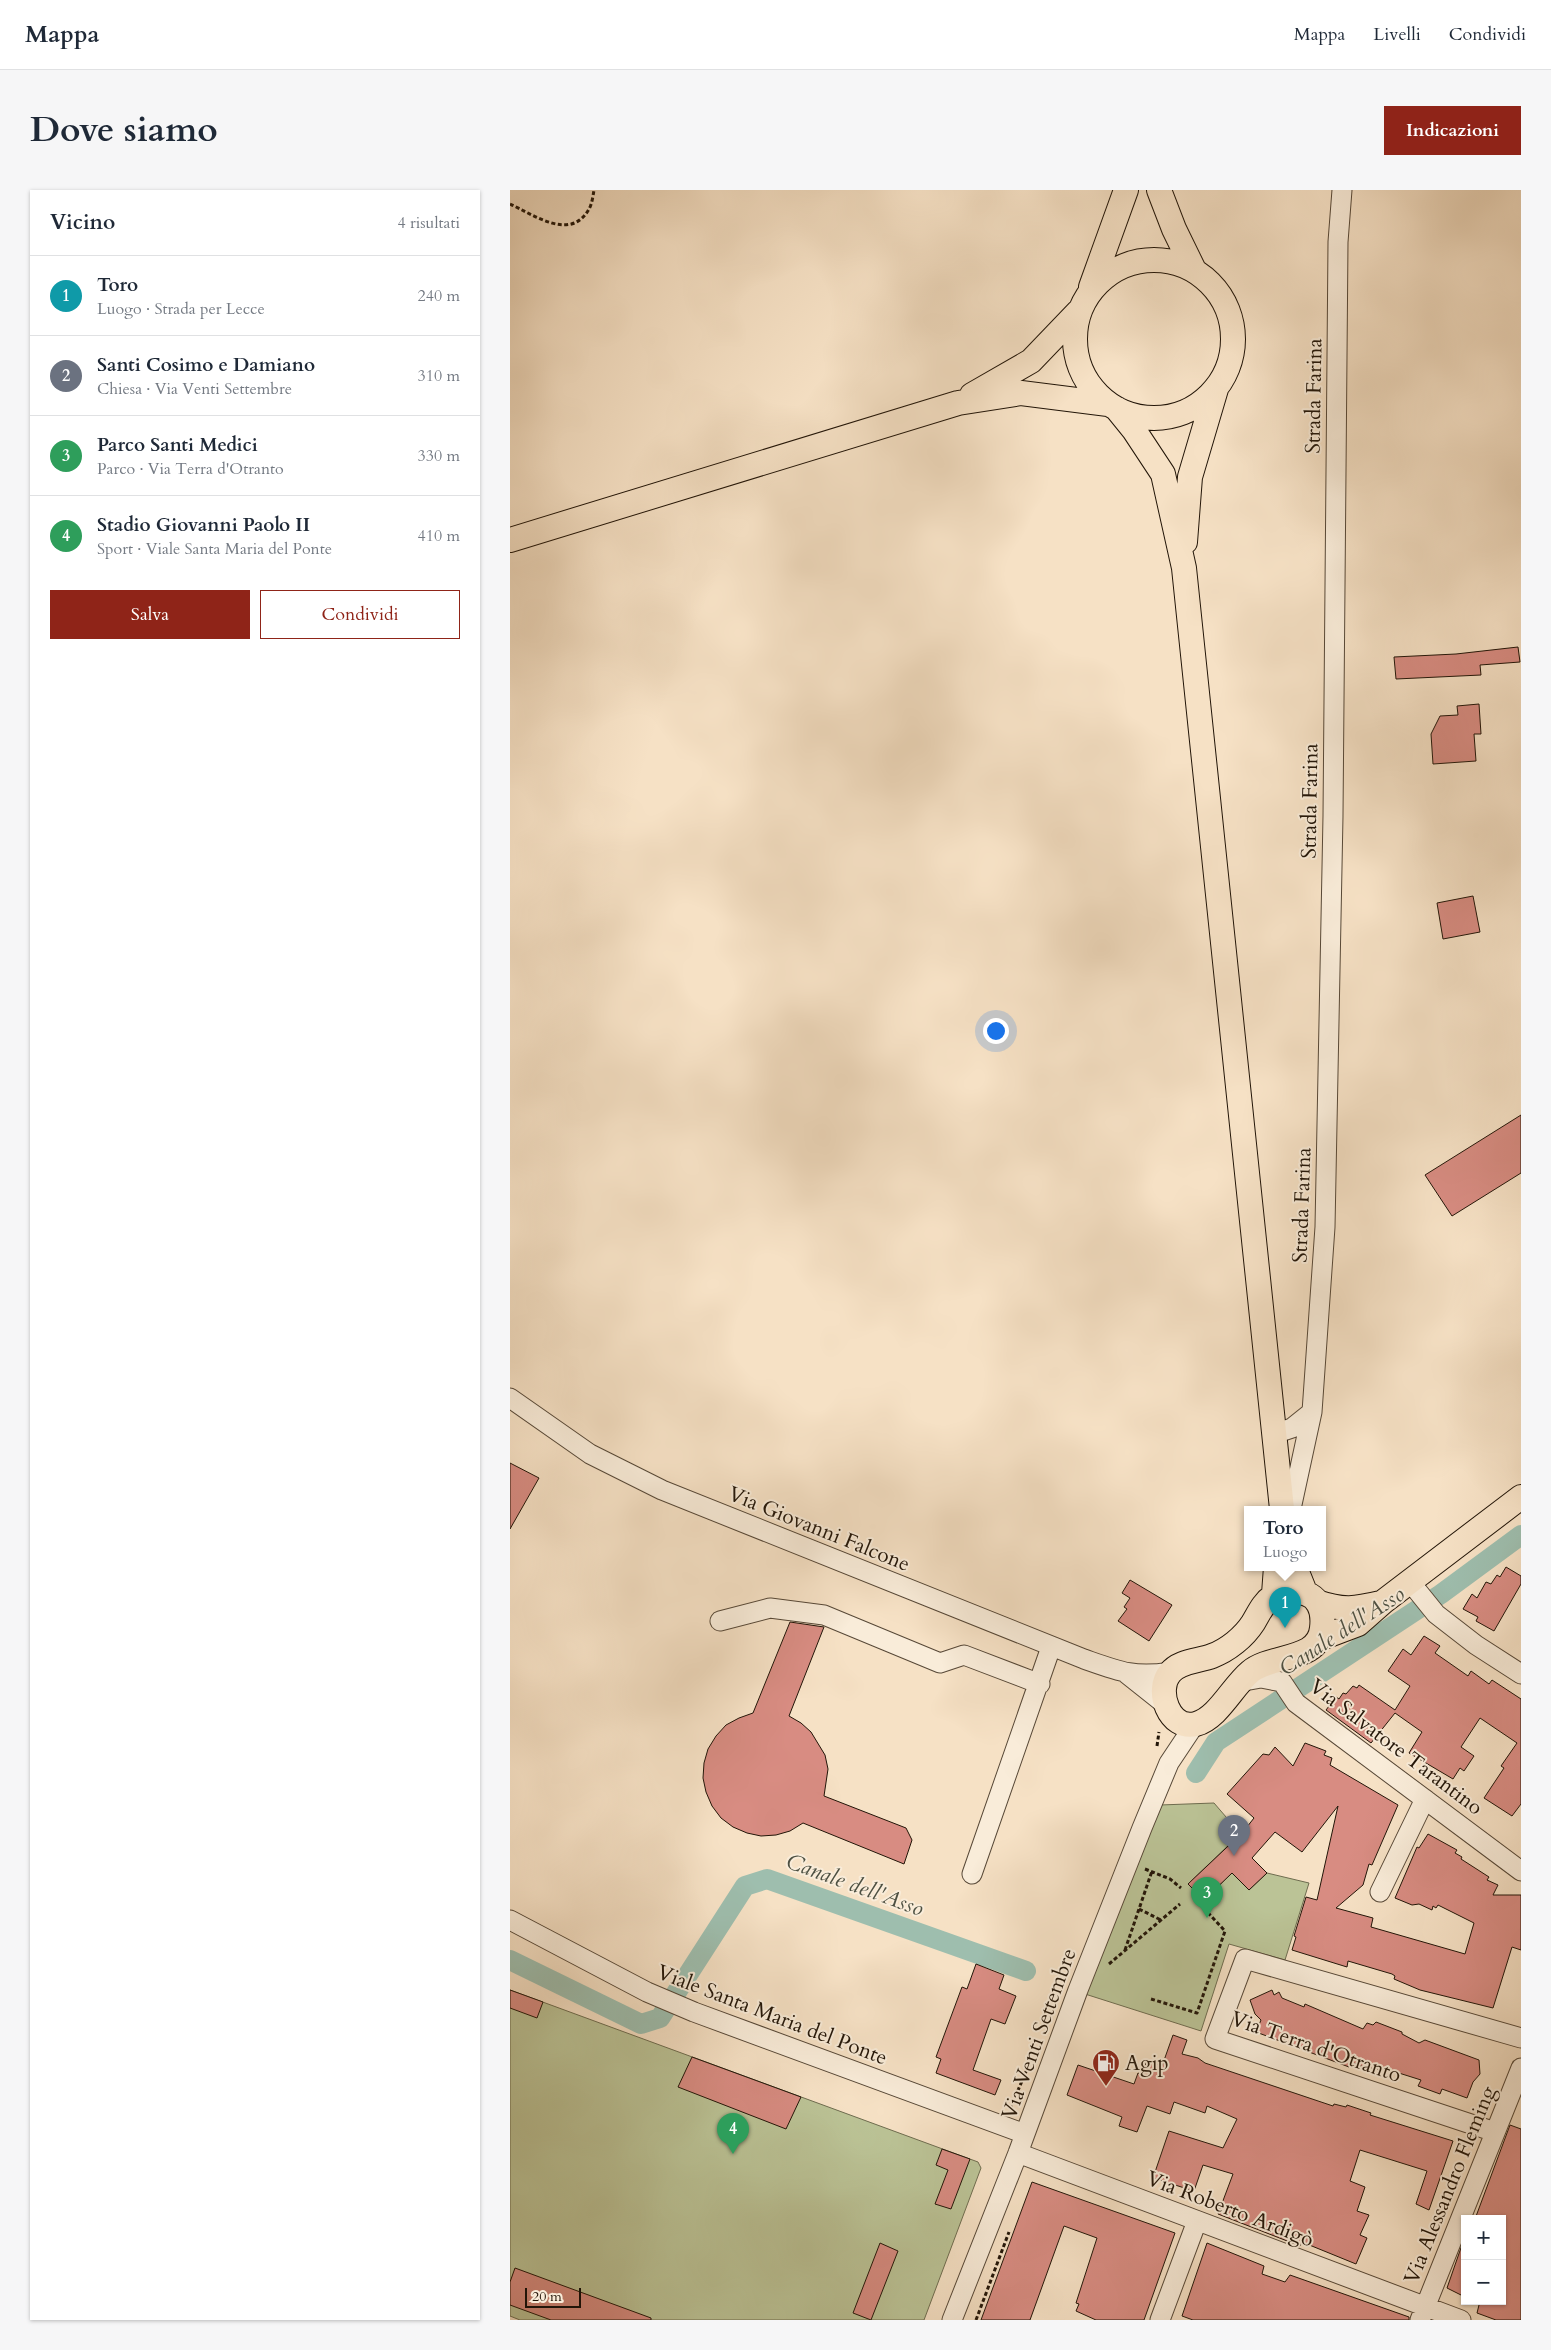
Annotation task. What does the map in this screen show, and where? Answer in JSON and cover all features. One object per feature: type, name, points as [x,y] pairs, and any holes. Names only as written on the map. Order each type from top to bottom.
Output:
[{"type":"main road","points":[[1126,190],[1084,302],[1074,336],[1078,362],[1089,385],[1134,430],[1163,474],[1184,568],[1283,1506]]},
{"type":"main road","points":[[1159,190],[1174,229],[1194,270]]},
{"type":"main road","points":[[958,403],[1031,362],[1104,277],[1125,265],[1148,260],[1172,261],[1194,270],[1215,287],[1228,310],[1234,337],[1230,364],[1217,387],[1190,477],[1184,568]]},
{"type":"main road","points":[[510,540],[958,403],[1021,393],[1112,406],[1138,417],[1160,418],[1182,413],[1201,403],[1217,387]]},
{"type":"main road","points":[[1383,1602],[1358,1624],[1322,1638],[1310,1650],[1268,1662],[1251,1671],[1239,1682],[1212,1716],[1194,1724],[1184,1723],[1169,1710],[1165,1684],[1170,1672],[1180,1666],[1214,1656],[1239,1639],[1252,1624],[1262,1606],[1274,1594],[1291,1591],[1311,1597],[1333,1608],[1351,1610],[1383,1602],[1415,1589],[1521,1497]]},
{"type":"main road","points":[[1274,1594],[1276,1571]]},
{"type":"main road","points":[[1297,1571],[1323,1618],[1322,1638]]},
{"type":"street","name":"Strada Farina","points":[[1283,1506],[1312,1412],[1325,1218],[1334,816],[1338,242],[1342,190]]},
{"type":"street","name":"Via Giovanni Falcone","points":[[510,1398],[590,1454],[662,1490],[1051,1647],[1126,1674],[1149,1676],[1170,1672]]},
{"type":"street","points":[[1274,1434],[1292,1428],[1312,1412]]},
{"type":"street","points":[[1415,1589],[1436,1614],[1476,1645],[1521,1674]]},
{"type":"street","points":[[720,1621],[770,1608],[824,1615],[940,1663],[964,1655],[1040,1684]]},
{"type":"street","points":[[972,1874],[1040,1684],[1051,1647]]},
{"type":"street","name":"Via Giovanni Falcone","points":[[1126,1674],[1169,1710]]},
{"type":"street","name":"Via Salvatore Tarantino","points":[[1239,1682],[1261,1678],[1282,1682],[1296,1703],[1521,1871]]},
{"type":"street","name":"Via Venti Settembre","points":[[1169,1710],[1173,1739],[1169,1763]]},
{"type":"street","name":"Via Venti Settembre","points":[[952,2320],[1018,2153],[1127,1865],[1169,1763],[1194,1724]]},
{"type":"street","points":[[1380,1892],[1425,1799]]},
{"type":"street","name":"Viale Santa Maria del Ponte","points":[[510,1920],[646,1992],[694,2012],[1025,2134]]},
{"type":"street","name":"Via Terra d'Otranto","points":[[1495,2132],[1215,2039],[1245,1959],[1521,2038]]},
{"type":"street","name":"Via Alessandro Fleming","points":[[1423,2313],[1521,2068]]},
{"type":"street","name":"Via Roberto Ardigò","points":[[1018,2153],[1198,2221],[1423,2313],[1461,2320]]},
{"type":"street","points":[[1160,2320],[1198,2221]]},
{"type":"path","points":[[510,204],[559,227],[577,223],[589,209],[594,190]]},
{"type":"path","points":[[1127,1865],[1152,1871],[1170,1879],[1181,1888]]},
{"type":"path","points":[[1125,1951],[1152,1871]]},
{"type":"path","points":[[1151,1999],[1197,2013],[1225,1931],[1199,1903]]},
{"type":"path","points":[[1105,1967],[1180,1904]]},
{"type":"path","points":[[1139,1909],[1161,1920]]},
{"type":"path","points":[[1118,1956],[1122,1961]]},
{"type":"green space","points":[[1214,1803],[1239,1832],[1235,1839],[1188,1884],[1204,1900],[1232,1873],[1249,1890],[1267,1873],[1309,1883],[1285,1960],[1229,1944],[1201,2031],[1085,1994],[1160,1805]]},
{"type":"green space","points":[[510,1990],[978,2162],[981,2168],[924,2320],[520,2320],[510,2316]]},
{"type":"building","points":[[1518,647],[1520,662],[1480,665],[1481,675],[1396,679],[1394,657],[1456,654]]},
{"type":"building","points":[[1479,704],[1481,734],[1474,734],[1476,761],[1433,764],[1431,734],[1440,716],[1458,715],[1457,706]]},
{"type":"building","points":[[1473,896],[1480,932],[1443,939],[1437,903]]},
{"type":"building","points":[[1521,1115],[1521,1173],[1452,1216],[1425,1175]]},
{"type":"building","points":[[510,1463],[539,1478],[510,1529]]},
{"type":"building","points":[[1506,1567],[1521,1576],[1521,1584],[1494,1631],[1476,1621],[1478,1617],[1463,1609],[1472,1594],[1477,1598],[1486,1582],[1491,1584],[1497,1575],[1500,1577]]},
{"type":"building","points":[[1130,1580],[1172,1605],[1149,1641],[1118,1621],[1127,1609],[1124,1607],[1130,1598],[1122,1593]]},
{"type":"building","points":[[790,1622],[824,1627],[789,1716],[811,1732],[825,1755],[828,1769],[824,1796],[906,1828],[912,1840],[904,1864],[803,1823],[790,1831],[776,1835],[761,1836],[747,1833],[733,1827],[721,1818],[712,1806],[703,1778],[704,1763],[708,1749],[726,1725],[753,1713]]},
{"type":"building","points":[[1424,1636],[1440,1646],[1435,1653],[1468,1676],[1471,1671],[1489,1684],[1492,1680],[1521,1699],[1521,1804],[1512,1816],[1484,1798],[1504,1768],[1501,1766],[1517,1743],[1480,1718],[1461,1747],[1474,1756],[1464,1771],[1460,1768],[1453,1779],[1409,1753],[1422,1732],[1395,1713],[1371,1743],[1326,1710],[1336,1697],[1339,1699],[1343,1693],[1346,1694],[1353,1686],[1357,1688],[1359,1685],[1395,1710],[1410,1686],[1388,1671],[1403,1649],[1411,1655]]},
{"type":"building","points":[[1305,1743],[1326,1751],[1324,1755],[1332,1758],[1330,1765],[1398,1805],[1372,1865],[1369,1864],[1363,1885],[1336,1908],[1373,1918],[1371,1927],[1465,1954],[1474,1923],[1438,1905],[1436,1908],[1433,1906],[1432,1910],[1419,1904],[1412,1905],[1395,1898],[1417,1847],[1419,1848],[1428,1834],[1457,1850],[1455,1853],[1462,1857],[1461,1859],[1489,1877],[1487,1880],[1498,1885],[1493,1895],[1521,1895],[1521,1950],[1512,1947],[1493,2008],[1420,1990],[1394,1979],[1395,1976],[1392,1974],[1348,1961],[1347,1967],[1292,1950],[1296,1937],[1294,1936],[1306,1897],[1317,1900],[1338,1806],[1302,1852],[1275,1832],[1252,1858],[1267,1873],[1249,1890],[1232,1873],[1204,1900],[1188,1884],[1243,1832],[1254,1818],[1227,1794],[1263,1754],[1269,1755],[1275,1747],[1293,1766]]},
{"type":"building","points":[[976,1964],[1004,1975],[999,1989],[1016,1996],[1005,2024],[991,2019],[973,2070],[1001,2080],[995,2095],[936,2073],[941,2059],[936,2057],[962,1987],[967,1989]]},
{"type":"building","points":[[510,1990],[543,2002],[537,2018],[510,2008]]},
{"type":"building","points":[[1272,1990],[1274,1995],[1279,1992],[1282,1998],[1304,2007],[1305,2004],[1363,2029],[1367,2023],[1373,2025],[1376,2022],[1402,2032],[1402,2034],[1419,2043],[1425,2040],[1479,2060],[1480,2074],[1473,2082],[1467,2098],[1442,2089],[1440,2094],[1418,2086],[1421,2080],[1383,2068],[1382,2070],[1351,2062],[1349,2067],[1256,2032],[1261,2020],[1255,2014],[1250,2000]]},
{"type":"building","points":[[1173,2035],[1187,2040],[1182,2054],[1198,2058],[1205,2063],[1333,2106],[1334,2104],[1346,2107],[1347,2105],[1371,2113],[1370,2115],[1453,2141],[1429,2210],[1416,2204],[1427,2171],[1360,2150],[1350,2181],[1365,2187],[1357,2211],[1369,2215],[1360,2235],[1367,2238],[1356,2264],[1302,2242],[1300,2246],[1218,2214],[1233,2174],[1203,2165],[1194,2191],[1153,2178],[1169,2131],[1223,2148],[1237,2119],[1207,2106],[1205,2113],[1174,2102],[1170,2114],[1147,2106],[1137,2132],[1119,2126],[1122,2117],[1067,2095],[1078,2065],[1134,2084],[1138,2073],[1142,2075],[1147,2060],[1162,2066]]},
{"type":"building","points":[[692,2057],[801,2097],[786,2129],[678,2087]]},
{"type":"building","points":[[1510,2125],[1521,2129],[1521,2320],[1496,2320],[1477,2313],[1479,2305],[1506,2305],[1506,2215],[1476,2215]]},
{"type":"building","points":[[942,2149],[970,2159],[951,2209],[935,2204],[948,2170],[936,2165]]},
{"type":"building","points":[[1032,2182],[1175,2233],[1144,2320],[1096,2320],[1076,2311],[1079,2304],[1076,2303],[1097,2238],[1064,2226],[1030,2320],[981,2320]]},
{"type":"building","points":[[880,2243],[898,2251],[871,2320],[853,2313]]},
{"type":"building","points":[[1207,2243],[1264,2266],[1262,2274],[1285,2282],[1290,2275],[1409,2317],[1409,2320],[1193,2320],[1182,2316]]},
{"type":"building","points":[[1461,2248],[1461,2295],[1447,2288]]},
{"type":"building","points":[[515,2268],[651,2318],[651,2320],[551,2320],[510,2305],[510,2282]]},
{"type":"waterway","name":"Canale dell'Asso","points":[[1196,1773],[1216,1742],[1441,1594],[1521,1535]]},
{"type":"waterway","name":"Canale dell'Asso","points":[[510,1960],[641,2024],[660,2018],[745,1886],[767,1879],[1026,1971]]},
{"type":"place","name":"Toro","points":[[1285,1628]]},
{"type":"place","name":"Santi Cosimo e Damiano","points":[[1234,1856]]},
{"type":"place","name":"Parco Santi Medici","points":[[1207,1918]]},
{"type":"place","name":"Agip","points":[[1106,2087]]},
{"type":"place","name":"Stadio Giovanni Paolo II","points":[[733,2154]]}]
